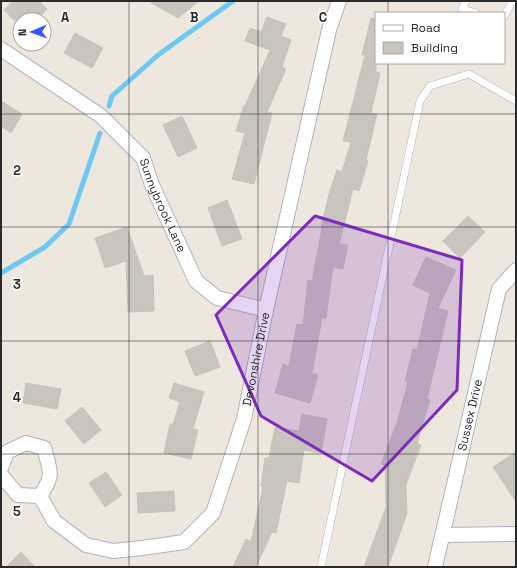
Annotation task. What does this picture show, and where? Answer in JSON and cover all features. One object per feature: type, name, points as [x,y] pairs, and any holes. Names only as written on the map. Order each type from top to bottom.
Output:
[{"type":"street","name":"Devonshire Drive","points":[[40,496],[54,521],[86,545],[113,551],[184,542],[213,513],[244,419],[266,310],[329,30],[339,1]]},
{"type":"street","name":"Sunnybrook Lane","points":[[1,49],[101,116],[143,158],[152,185],[196,281],[217,298],[266,310]]},
{"type":"street","name":"Sussex Drive","points":[[435,567],[498,289],[516,270]]},
{"type":"street","points":[[1,468],[7,452],[26,443],[44,448],[50,467],[50,481],[40,496],[18,495],[1,475]]},
{"type":"street","points":[[443,535],[516,534]]},
{"type":"lane","points":[[466,1],[462,8],[473,12]]},
{"type":"lane","points":[[505,14],[513,1]]},
{"type":"lane","points":[[321,567],[420,101],[430,86],[469,74],[516,101]]},
{"type":"highlighted area","points":[[315,216],[462,260],[457,390],[372,481],[261,416],[216,315]]},
{"type":"building","points":[[13,1],[39,1],[47,9],[44,12],[12,12],[12,18],[4,10]]},
{"type":"building","points":[[148,1],[199,1],[178,18]]},
{"type":"building","points":[[267,17],[286,24],[281,36],[291,40],[282,67],[286,69],[267,112],[272,113],[254,184],[232,179],[245,133],[236,131],[244,105],[245,106],[270,50],[245,41],[250,28],[261,32]]},
{"type":"building","points":[[371,18],[375,18],[375,64],[376,72],[380,73],[371,113],[377,114],[366,160],[368,161],[359,191],[353,189],[339,244],[348,245],[343,269],[334,267],[332,273],[326,318],[322,318],[312,373],[318,375],[310,403],[275,393],[283,364],[289,366],[297,324],[303,325],[308,280],[312,281],[321,228],[329,194],[337,170],[342,172],[351,142],[343,141],[365,55],[362,55]]},
{"type":"building","points":[[75,33],[103,48],[92,68],[64,53]]},
{"type":"building","points":[[1,101],[22,114],[11,133],[1,126]]},
{"type":"building","points":[[182,116],[197,148],[178,157],[163,125]]},
{"type":"building","points":[[227,200],[242,239],[222,246],[208,208]]},
{"type":"building","points":[[468,216],[485,232],[460,258],[443,241]]},
{"type":"building","points":[[127,227],[144,276],[153,275],[154,311],[128,312],[126,261],[105,268],[95,238]]},
{"type":"building","points":[[426,257],[456,270],[438,308],[448,311],[427,399],[430,400],[417,443],[421,445],[406,485],[407,513],[388,567],[364,567],[386,507],[385,465],[381,464],[397,423],[408,382],[405,381],[413,349],[417,350],[430,293],[413,285]]},
{"type":"building","points":[[210,341],[220,367],[195,376],[185,351]]},
{"type":"building","points":[[26,383],[61,389],[57,409],[23,403]]},
{"type":"building","points":[[174,383],[204,392],[193,429],[198,430],[191,459],[164,453],[170,424],[173,424],[180,402],[169,398]]},
{"type":"building","points":[[82,407],[101,430],[84,444],[65,421]]},
{"type":"building","points":[[302,414],[327,419],[321,453],[304,450],[299,483],[287,481],[276,533],[272,532],[256,567],[233,567],[246,539],[251,542],[263,487],[261,486],[265,458],[269,458],[275,427],[299,431]]},
{"type":"building","points":[[516,452],[516,502],[493,467]]},
{"type":"building","points":[[106,472],[122,495],[105,507],[89,483]]},
{"type":"building","points":[[174,491],[175,511],[138,513],[137,493]]},
{"type":"building","points":[[21,552],[35,567],[6,567]]},
{"type":"waterway","points":[[109,106],[112,96],[158,55],[233,1]]},
{"type":"waterway","points":[[1,273],[45,247],[69,224],[100,133]]}]
